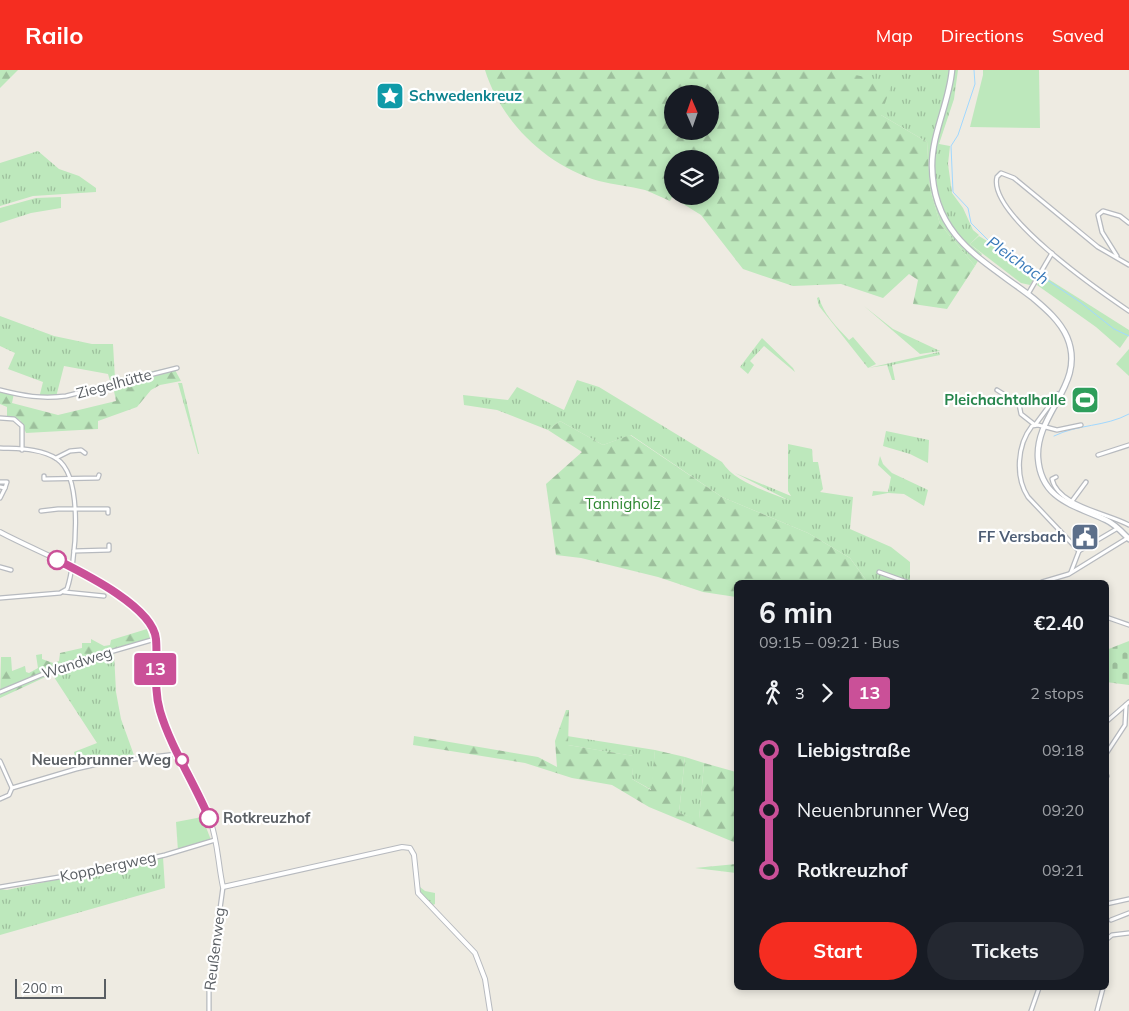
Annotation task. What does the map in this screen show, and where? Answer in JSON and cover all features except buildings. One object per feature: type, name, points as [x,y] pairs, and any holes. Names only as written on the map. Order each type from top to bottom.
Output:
[{"type":"main road","points":[[952,70],[948,95],[933,148],[934,188],[942,213],[954,234],[970,252],[1028,294],[1056,320],[1070,344],[1071,372],[1044,427],[1038,445],[1039,464],[1050,489],[1070,506],[1106,520],[1129,538]]},
{"type":"street","points":[[1129,264],[1098,247],[1014,178],[1001,174],[997,176],[999,191],[1010,211],[1076,275],[1129,311]]},
{"type":"street","points":[[1117,257],[1102,232],[1099,219],[1100,212],[1108,211],[1129,223]]},
{"type":"street","points":[[1028,294],[1052,253]]},
{"type":"street","name":"Ziegelhütte","points":[[0,390],[39,398],[50,398],[66,396],[177,368]]},
{"type":"street","points":[[997,390],[1019,404],[1021,414],[1035,424],[1057,430],[1081,425]]},
{"type":"street","points":[[1059,396],[1025,439],[1020,455],[1020,472],[1025,492],[1052,525],[1079,551]]},
{"type":"street","points":[[0,418],[14,420],[22,426],[22,450]]},
{"type":"street","points":[[1098,455],[1129,445]]},
{"type":"street","points":[[0,448],[38,452],[56,458],[67,470],[71,479],[74,509],[74,550],[68,587],[64,592]]},
{"type":"street","points":[[56,458],[70,451],[82,450],[85,453]]},
{"type":"street","points":[[44,476],[44,479],[71,479],[98,478],[98,475]]},
{"type":"street","points":[[1056,477],[1052,479],[1055,486],[1072,501],[1129,525]]},
{"type":"street","points":[[0,482],[7,482],[0,498]]},
{"type":"street","points":[[1072,501],[1086,482]]},
{"type":"street","points":[[0,487],[5,488]]},
{"type":"street","points":[[41,511],[108,509],[108,513]]},
{"type":"street","points":[[1071,573],[1079,551],[1118,528]]},
{"type":"street","points":[[0,532],[115,591],[150,625],[156,639],[155,674],[159,708],[208,815],[215,840],[223,887],[402,847],[410,848],[414,854],[418,893],[476,953],[485,979],[490,1011]]},
{"type":"street","points":[[1057,580],[1129,538]]},
{"type":"street","points":[[74,550],[109,550],[109,545]]},
{"type":"street","points":[[0,567],[11,570]]},
{"type":"street","points":[[880,572],[902,580]]},
{"type":"street","points":[[0,598],[64,592],[104,596]]},
{"type":"street","points":[[1109,618],[1129,625]]},
{"type":"street","name":"Wandweg","points":[[0,692],[65,665],[156,639]]},
{"type":"street","points":[[1109,719],[1128,704]]},
{"type":"street","points":[[1109,749],[1125,725],[1128,704]]},
{"type":"street","points":[[12,788],[93,765],[179,754]]},
{"type":"street","points":[[0,761],[12,788],[9,795],[0,799]]},
{"type":"street","name":"Koppbergweg","points":[[0,887],[95,871],[164,855],[215,840]]},
{"type":"street","name":"Reußenweg","points":[[209,1011],[209,989],[223,887]]},
{"type":"street","points":[[1109,903],[1129,899]]},
{"type":"street","points":[[1111,920],[1129,913]]},
{"type":"street","points":[[1109,938],[1112,935],[1129,933]]},
{"type":"street","points":[[1031,1011],[1039,990]]},
{"type":"street","points":[[1097,1011],[1102,990]]},
{"type":"green space","points":[[0,70],[18,70],[0,88]]},
{"type":"green space","points":[[485,70],[833,70],[892,83],[881,115],[927,142],[930,189],[940,224],[975,266],[947,309],[913,304],[918,280],[909,274],[883,298],[841,284],[793,286],[743,269],[701,215],[685,205],[719,205],[719,150],[664,150],[664,198],[645,190],[599,181],[562,165],[544,153],[529,139],[514,124],[492,89]]},
{"type":"green space","points":[[832,70],[958,70],[954,99],[939,144],[950,146],[948,164],[952,193],[963,208],[973,230],[979,235],[970,244],[982,254],[975,266],[940,224],[930,189],[927,142],[881,115],[837,72]]},
{"type":"green space","points":[[983,70],[1039,70],[1040,128],[970,127]]},
{"type":"green space","points":[[38,151],[59,169],[79,176],[96,188],[96,192],[33,196],[0,206],[0,163]]},
{"type":"green space","points":[[61,197],[61,208],[31,213],[0,223],[0,208],[36,198]]},
{"type":"green space","points":[[979,236],[1038,273],[1030,285],[1021,283],[970,244]]},
{"type":"green space","points":[[1042,275],[1129,330],[1129,335],[1120,348],[1096,327],[1037,285]]},
{"type":"green space","points":[[819,297],[827,315],[835,325],[849,340],[853,337],[876,364],[868,368],[819,306],[817,298]]},
{"type":"green space","points":[[864,306],[893,329],[940,351],[920,354]]},
{"type":"green space","points":[[0,316],[54,336],[92,344],[113,344],[115,379],[177,366],[111,384],[108,374],[64,366],[56,397],[39,398],[43,382],[8,369],[15,353],[0,346]]},
{"type":"green space","points":[[762,338],[795,372],[764,346],[750,361],[754,365],[748,374],[740,367]]},
{"type":"green space","points":[[1129,349],[1129,376],[1116,364]]},
{"type":"green space","points":[[939,352],[940,355],[892,365],[895,380],[892,380],[887,365],[868,368]]},
{"type":"green space","points":[[175,370],[181,381],[160,385],[151,390],[137,407],[98,421],[98,429],[26,433],[20,420],[7,416],[7,407],[0,404],[0,391],[14,393],[12,403],[58,415],[116,401],[113,386]]},
{"type":"green space","points":[[577,380],[599,387],[722,462],[735,476],[743,481],[790,501],[735,473],[791,496],[788,491],[788,444],[812,449],[813,462],[818,462],[823,489],[820,492],[853,497],[850,529],[891,547],[910,562],[910,580],[866,580],[850,558],[808,533],[722,497],[631,435],[603,445],[560,421],[548,430],[497,410],[464,405],[463,395],[508,400],[517,387],[564,410]]},
{"type":"green space","points":[[178,383],[182,383],[199,454],[198,454]]},
{"type":"green space","name":"Tannigholz","points":[[560,421],[603,445],[630,435],[722,497],[808,533],[850,558],[866,580],[734,580],[734,597],[703,592],[658,577],[581,558],[556,555],[546,484],[582,452],[548,430]]},
{"type":"green space","points":[[886,431],[929,440],[928,463],[910,454],[883,446]]},
{"type":"green space","points":[[880,456],[883,464],[892,473],[928,490],[924,506],[904,494],[888,493],[872,496],[873,491],[888,492],[891,477],[878,465]]},
{"type":"green space","points":[[147,629],[150,639],[100,654],[99,657],[52,674],[0,698],[1,657],[11,657],[12,671],[25,666],[26,672],[29,673],[38,668],[36,655],[42,654],[42,659],[53,663],[59,661],[60,653],[82,648],[82,643],[91,643],[91,639],[104,646],[110,645],[111,640]]},
{"type":"green space","points":[[1129,641],[1129,685],[1109,682],[1109,649]]},
{"type":"green space","points":[[114,653],[116,692],[121,719],[135,758],[78,768],[74,752],[97,743],[52,674]]},
{"type":"green space","points":[[566,710],[569,710],[568,745],[634,756],[632,779],[651,790],[655,750],[685,757],[679,813],[699,819],[704,763],[734,771],[734,842],[649,807],[612,785],[572,778],[525,763],[413,745],[414,736],[538,757],[557,767],[555,741]]},
{"type":"green space","points":[[567,736],[655,750],[652,790],[632,779],[633,756],[568,745]]},
{"type":"green space","points":[[685,757],[704,763],[699,820],[679,813]]},
{"type":"green space","name":"Rotkreuzhof","points":[[202,817],[211,840],[178,851],[176,822]]},
{"type":"green space","points":[[416,853],[420,887],[425,891],[435,893],[435,904],[431,906],[419,893]]},
{"type":"green space","points":[[163,857],[165,888],[0,935],[0,889],[7,890]]},
{"type":"green space","points":[[734,864],[734,873],[695,868]]},
{"type":"waterway","name":"Pleichach","points":[[974,70],[975,84],[958,135],[951,146],[953,192],[968,208],[971,223],[995,247],[1001,248],[1038,274]]},
{"type":"waterway","name":"Pleichach","points":[[1041,276],[1080,302],[1114,329],[1129,336]]},
{"type":"waterway","name":"Pleichach","points":[[1054,436],[1072,429],[1111,421],[1129,414]]},
{"type":"bus line","name":"13","points":[[57,560],[115,591],[153,629],[156,639],[155,674],[159,708],[209,818]]},
{"type":"place","name":"Schwedenkreuz","points":[[390,96]]},
{"type":"place","name":"Pleichachtalhalle","points":[[1085,400]]},
{"type":"place","name":"FF Versbach","points":[[1085,537]]},
{"type":"place","name":"Neuenbrunner Weg","points":[[182,760]]},
{"type":"place","name":"Rotkreuzhof","points":[[209,818]]}]
